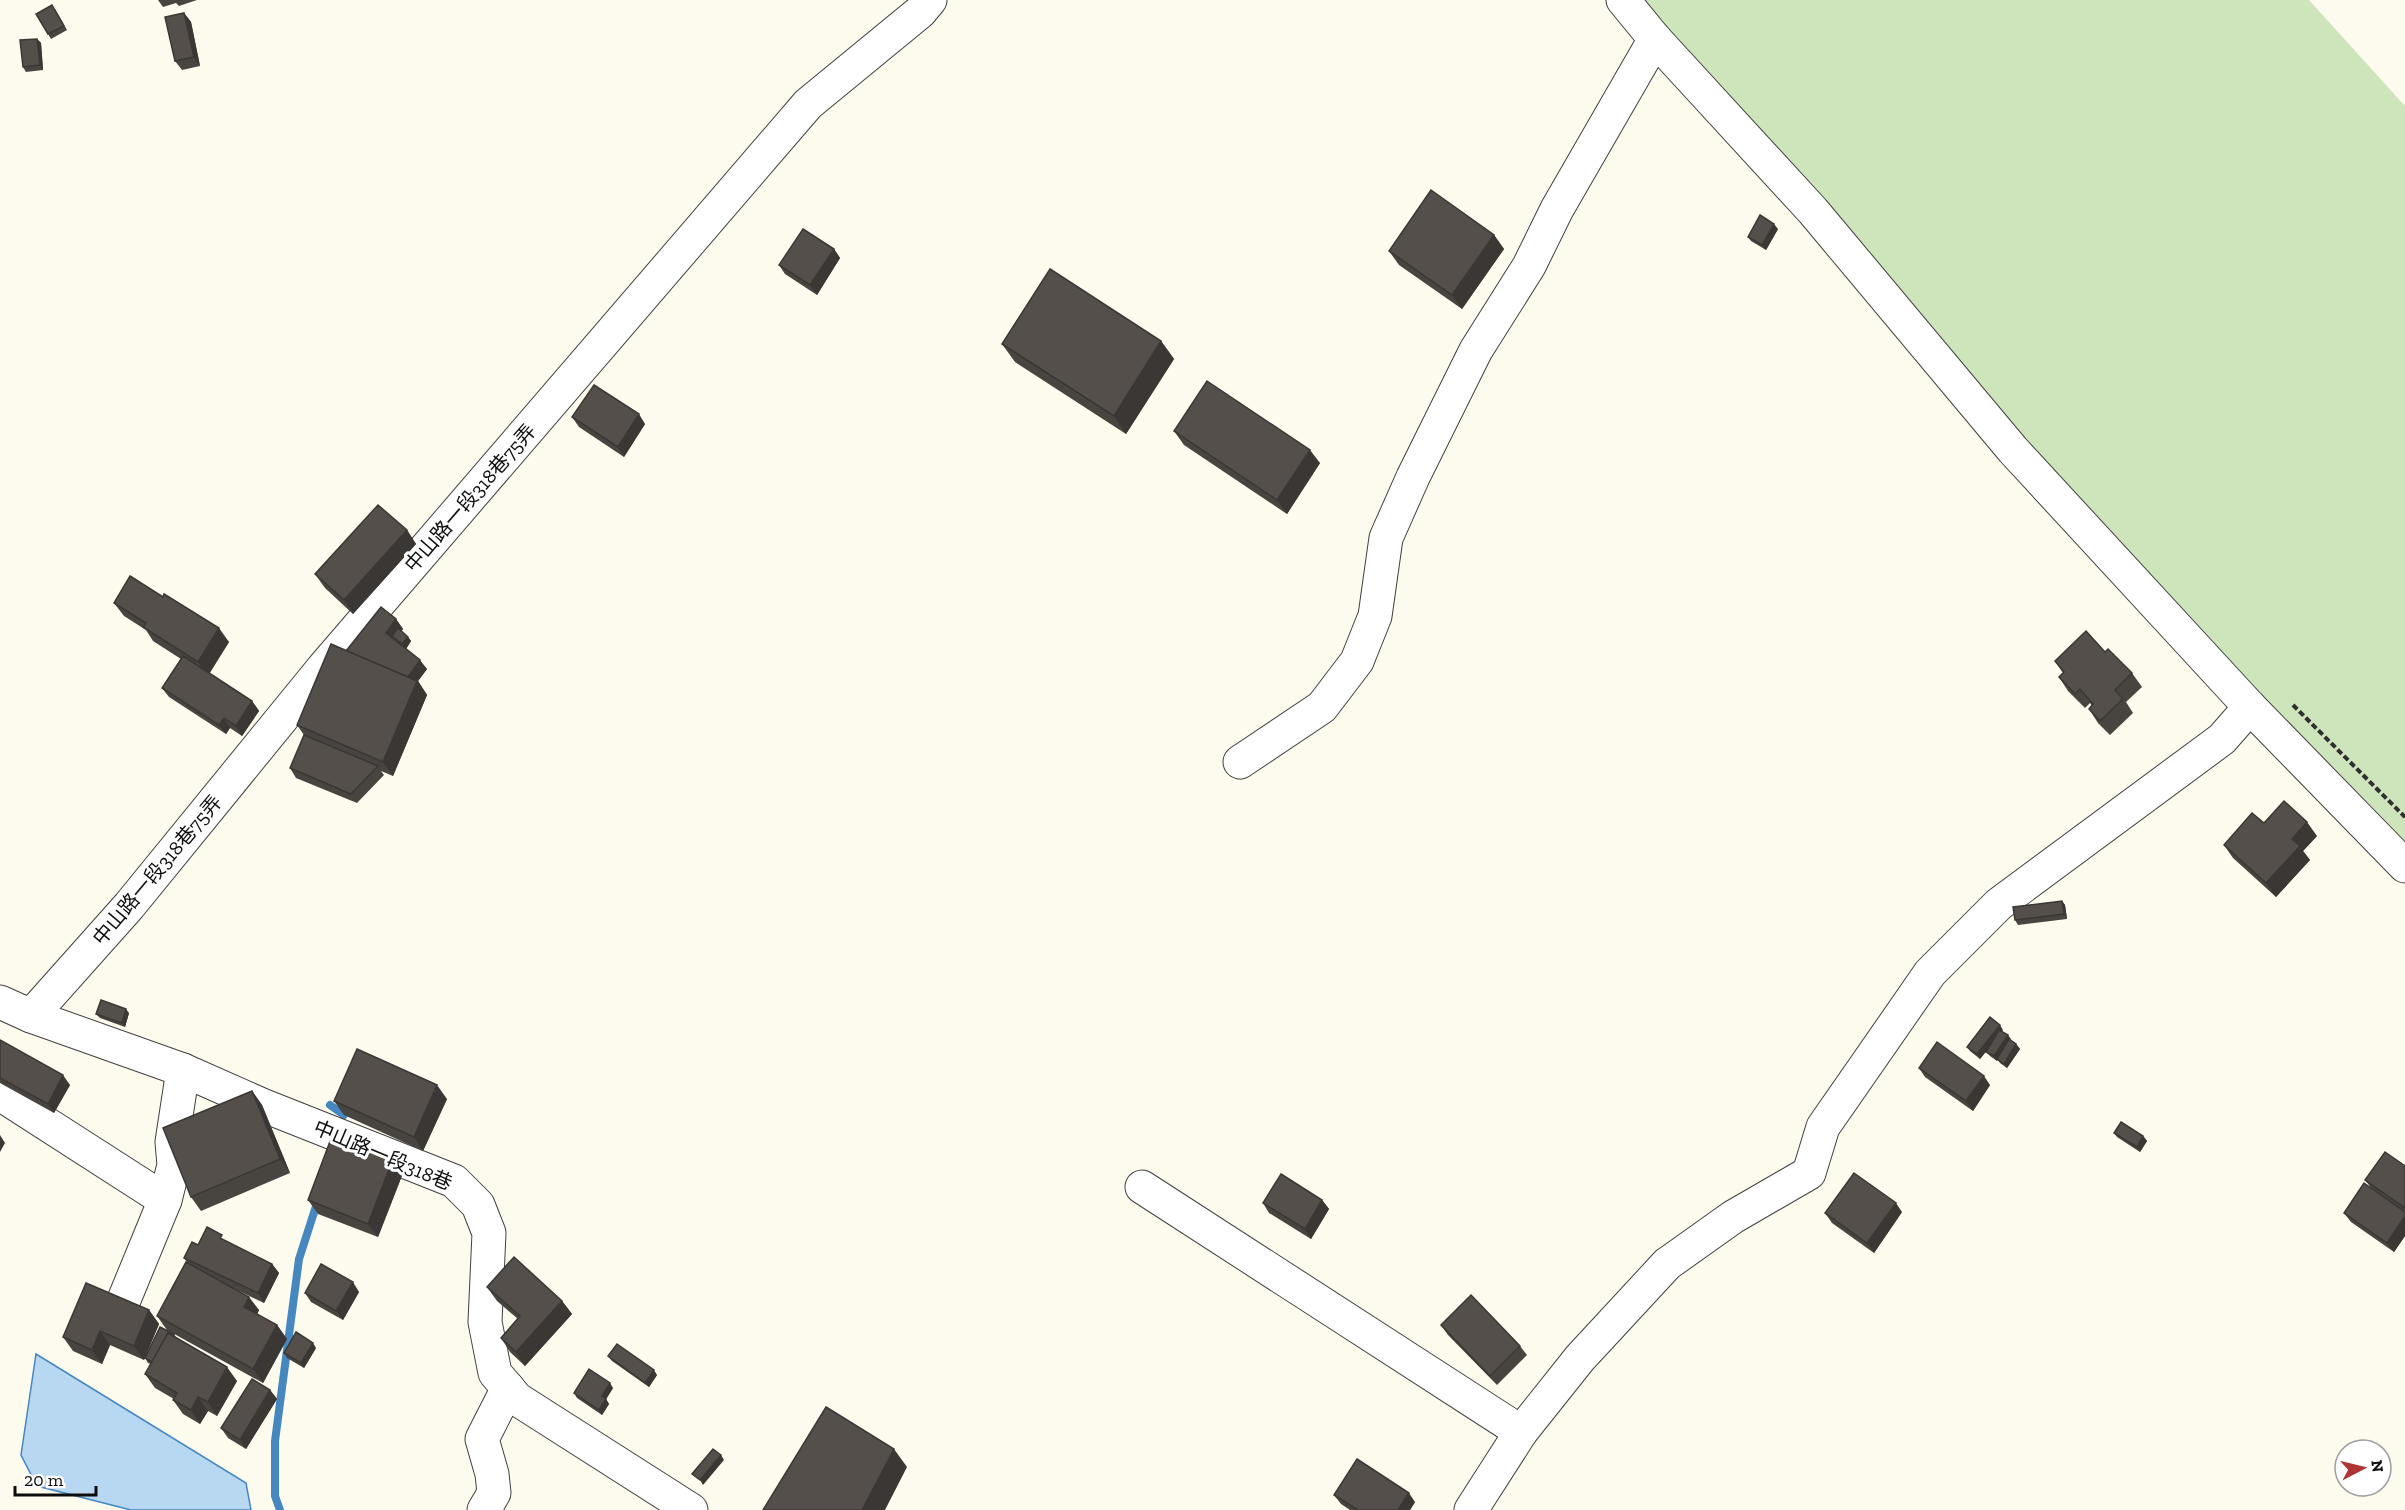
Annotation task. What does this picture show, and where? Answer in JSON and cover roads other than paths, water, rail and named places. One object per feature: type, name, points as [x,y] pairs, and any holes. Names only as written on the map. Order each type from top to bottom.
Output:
[{"type":"street","name":"中山路一段318巷75弄","points":[[10,1012],[129,906],[323,668],[808,104],[920,12],[930,0]]},
{"type":"street","points":[[1623,0],[1655,39],[1813,212],[2013,450],[2250,707],[2405,866]]},
{"type":"street","points":[[1240,762],[1322,707],[1357,661],[1375,616],[1386,538],[1413,477],[1476,350],[1529,266],[1557,209],[1655,39]]},
{"type":"street","points":[[1471,1510],[1521,1432],[1580,1358],[1667,1264],[1733,1217],[1809,1173],[1823,1127],[1930,973],[1999,904],[2222,739],[2250,707]]},
{"type":"street","name":"中山路一段318巷","points":[[10,1012],[183,1070],[262,1105],[454,1181],[478,1205],[489,1233],[485,1322],[495,1372],[517,1399],[691,1510]]},
{"type":"street","points":[[121,1307],[165,1200],[174,1165],[172,1142],[183,1070]]},
{"type":"street","points":[[0,1094],[165,1200]]},
{"type":"street","points":[[1142,1187],[1521,1432]]},
{"type":"street","points":[[484,1510],[494,1493],[492,1474],[482,1439],[508,1388]]},
{"type":"water","points":[[36,1354],[246,1483],[251,1510],[131,1510],[37,1486],[21,1455]]},
{"type":"waterway","points":[[330,1105],[344,1115]]},
{"type":"waterway","points":[[280,1510],[275,1496],[275,1441],[299,1259],[318,1200]]}]
